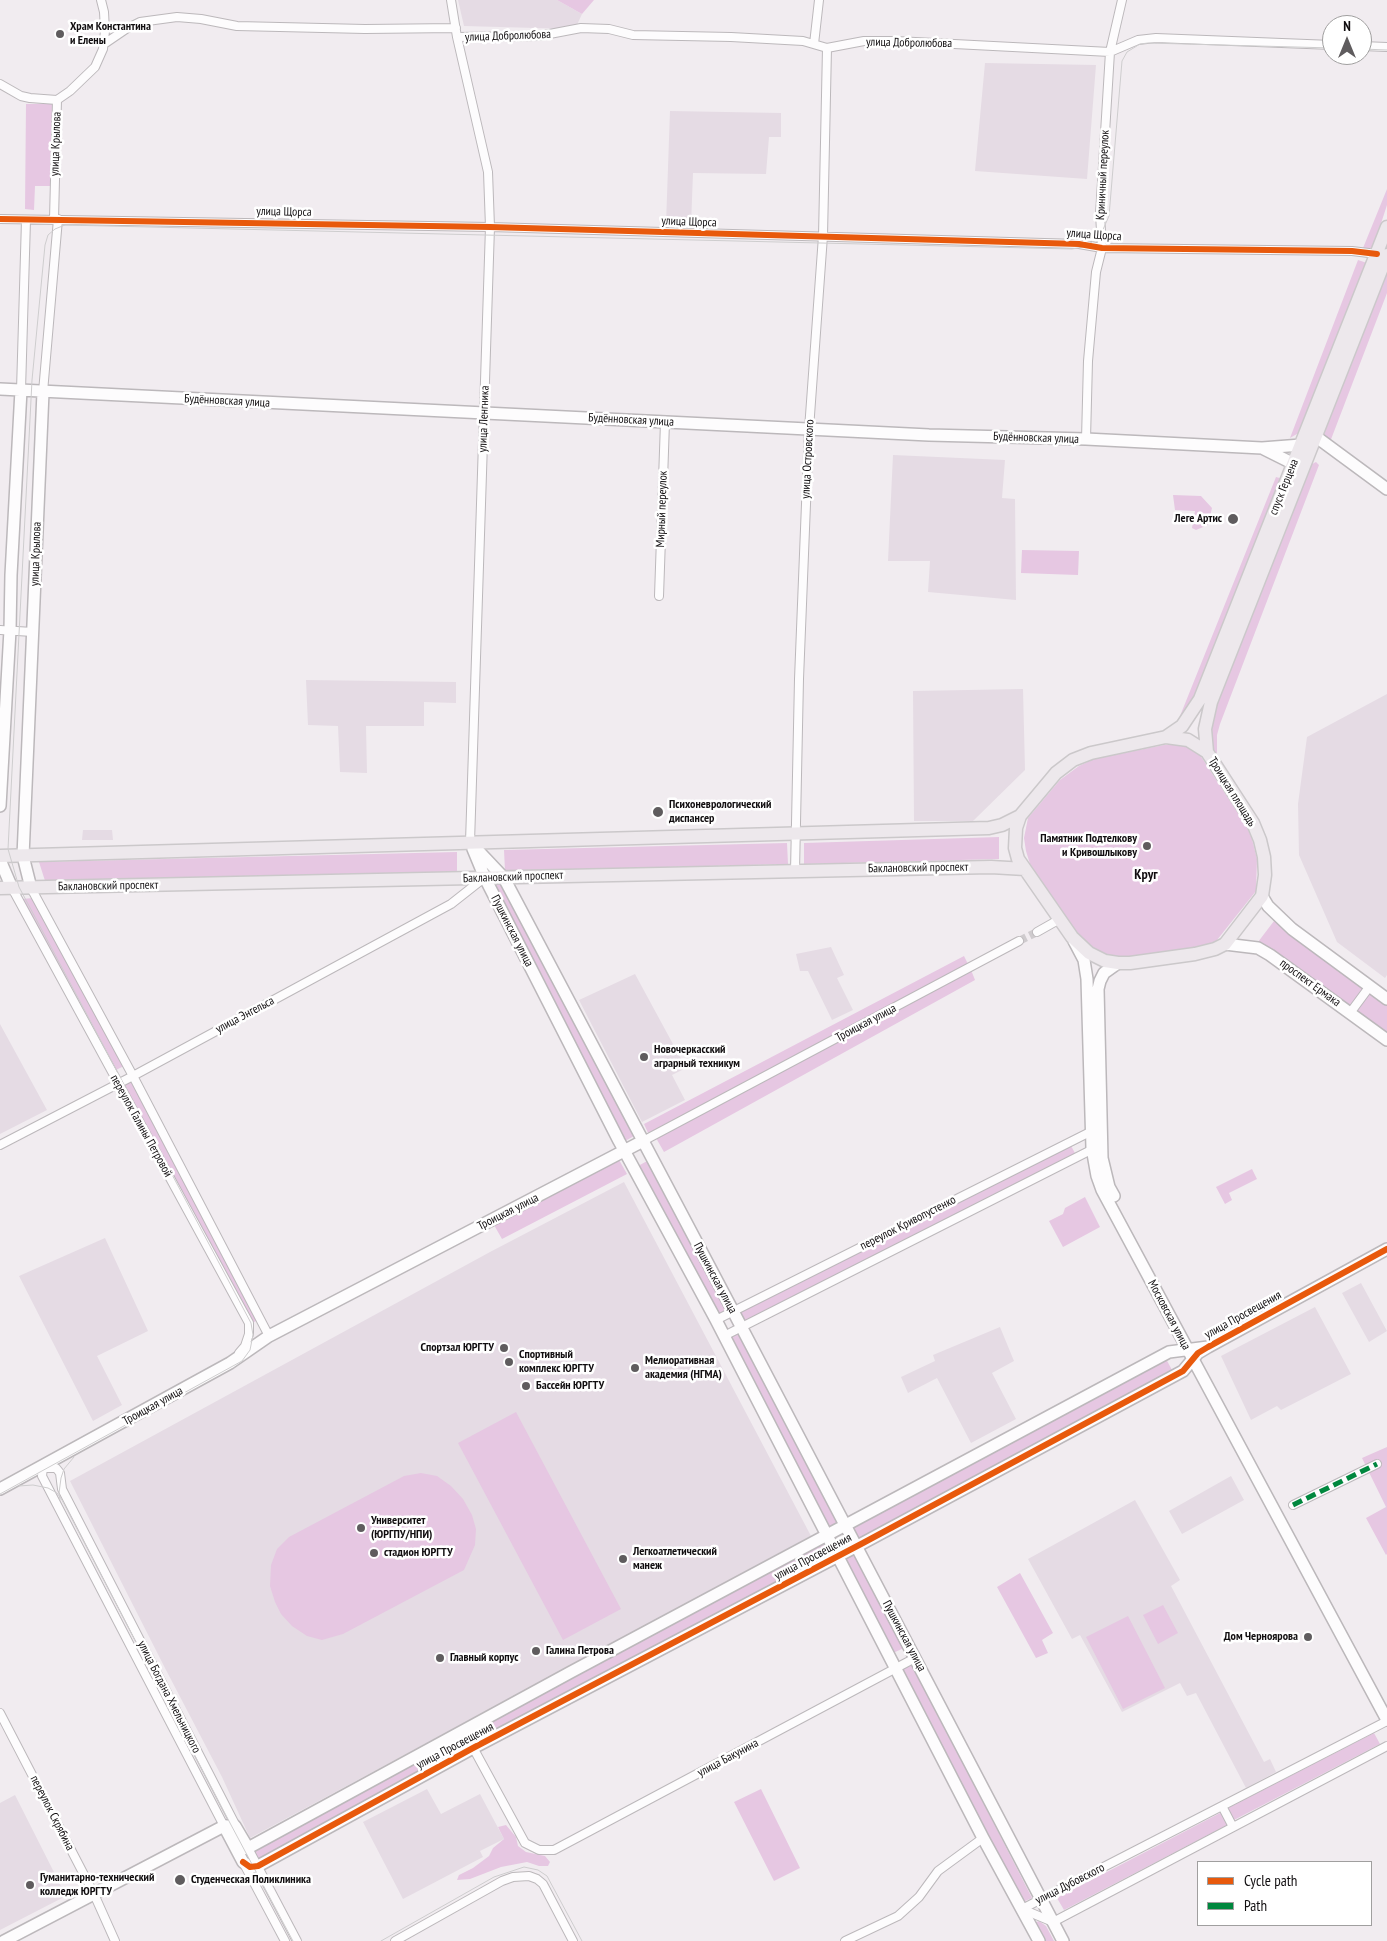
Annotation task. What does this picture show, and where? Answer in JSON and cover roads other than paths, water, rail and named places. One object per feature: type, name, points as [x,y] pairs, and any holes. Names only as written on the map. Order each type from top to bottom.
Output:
[{"type":"main road","name":"спуск Герцена","points":[[1207,752],[1205,729],[1211,702],[1316,436],[1384,256],[1387,227]]},
{"type":"main road","name":"спуск Герцена","points":[[1166,737],[1182,726],[1200,699],[1301,445],[1384,256]]},
{"type":"main road","name":"Троицкая площадь","points":[[1020,816],[1056,773],[1073,760],[1091,752],[1166,737],[1188,740],[1207,752],[1253,823],[1264,857],[1265,875],[1262,896]]},
{"type":"main road","points":[[0,856],[989,828],[1002,825],[1020,816]]},
{"type":"main road","points":[[1020,816],[1016,828],[1018,859],[1072,937],[1095,957],[1118,963],[1207,952],[1225,944],[1262,896]]},
{"type":"main road","name":"Баклановский проспект","points":[[6,888],[991,866],[1025,869]]},
{"type":"street","points":[[0,84],[21,96],[57,100],[89,74],[100,57],[104,44],[104,16],[101,0]]},
{"type":"street","name":"улица Ленгника","points":[[451,0],[457,38],[488,172],[490,227],[470,842]]},
{"type":"street","points":[[814,44],[819,0]]},
{"type":"street","name":"Криничный переулок","points":[[1086,439],[1088,361],[1096,272],[1102,248],[1100,214],[1110,52],[1122,0]]},
{"type":"street","name":"улица Добролюбова","points":[[104,44],[140,22],[177,17],[202,18],[237,26],[366,29],[456,28]]},
{"type":"street","name":"улица Добролюбова","points":[[457,38],[539,36],[581,28],[609,29],[633,35],[803,41],[827,48],[864,41],[896,40],[1110,52],[1138,40],[1156,38],[1322,45]]},
{"type":"street","points":[[1372,46],[1387,47]]},
{"type":"street","name":"улица Островского","points":[[795,871],[794,833],[809,429],[823,236],[827,48]]},
{"type":"street","name":"улица Крылова","points":[[30,888],[23,856],[43,392],[56,219],[57,100]]},
{"type":"street","name":"улица Щорса","points":[[0,219],[490,227],[1079,244],[1102,248],[1352,251],[1384,256]]},
{"type":"street","name":"улица Крылова","points":[[0,806],[5,630],[11,575],[21,390],[26,220]]},
{"type":"street","name":"Будённовская улица","points":[[0,389],[929,435],[1086,439],[1262,448],[1301,445]]},
{"type":"street","name":"Мирный переулок","points":[[659,596],[665,422]]},
{"type":"street","points":[[1316,436],[1387,489]]},
{"type":"street","name":"Будённовская улица","points":[[1262,448],[1294,464]]},
{"type":"street","points":[[5,630],[33,632]]},
{"type":"street","name":"Пушкинская улица","points":[[470,842],[504,878],[742,1327],[1063,1941]]},
{"type":"street","name":"Пушкинская улица","points":[[470,842],[485,878],[625,1151],[716,1320],[983,1838],[1039,1941]]},
{"type":"street","points":[[0,860],[6,888]]},
{"type":"street","name":"улица Энгельса","points":[[0,1145],[133,1076],[451,904],[485,878]]},
{"type":"street","name":"переулок Галины Петровой","points":[[6,888],[118,1083],[249,1323],[249,1334],[245,1346],[230,1363]]},
{"type":"street","name":"переулок Галины Петровой","points":[[30,888],[133,1076],[269,1336]]},
{"type":"street","points":[[1262,896],[1268,906],[1292,929],[1387,999]]},
{"type":"street","points":[[1036,932],[1060,919]]},
{"type":"street","name":"Московская улица","points":[[1072,937],[1084,960],[1088,979],[1096,1130]]},
{"type":"street","name":"Троицкая улица","points":[[0,1489],[41,1471],[54,1461],[230,1363],[269,1336],[625,1151],[1019,941]]},
{"type":"street","name":"проспект Ермака","points":[[1225,944],[1258,948],[1270,955],[1387,1040]]},
{"type":"street","name":"Московская улица","points":[[1118,963],[1104,974],[1098,989],[1096,1148],[1102,1158],[1109,1187],[1387,1708]]},
{"type":"street","points":[[1350,1013],[1370,986]]},
{"type":"street","name":"переулок Кривопустенко","points":[[716,1320],[1096,1130]]},
{"type":"street","name":"переулок Кривопустенко","points":[[724,1336],[1096,1148]]},
{"type":"street","name":"улица Просвещения","points":[[258,1866],[473,1748],[856,1547],[1183,1371],[1197,1352],[1387,1249]]},
{"type":"street","name":"улица Просвещения","points":[[243,1855],[464,1731],[1169,1352],[1197,1352]]},
{"type":"street","name":"Московская улица","points":[[1197,1352],[1387,1720]]},
{"type":"street","points":[[1294,1505],[1377,1464]]},
{"type":"street","name":"улица Богдана Хмельницкого","points":[[232,1826],[41,1471],[56,1468],[60,1473],[62,1489],[232,1826],[243,1855],[285,1941]]},
{"type":"street","name":"улица Бакунина","points":[[473,1748],[525,1843],[539,1850],[554,1850],[915,1658]]},
{"type":"street","name":"переулок Скрябина","points":[[0,1712],[94,1894],[115,1941]]},
{"type":"street","name":"улица Дубовского","points":[[1022,1909],[1387,1720]]},
{"type":"street","points":[[464,1731],[473,1748]]},
{"type":"street","name":"улица Дубовского","points":[[1022,1909],[1053,1922],[1387,1746]]},
{"type":"street","points":[[1222,1806],[1233,1827]]},
{"type":"street","points":[[4,1941],[232,1826]]},
{"type":"street","points":[[845,1941],[898,1916],[919,1897],[938,1871],[983,1838]]},
{"type":"street","points":[[243,1855],[250,1867],[258,1866],[297,1941]]},
{"type":"street","points":[[395,1941],[502,1880],[529,1876],[543,1884],[573,1941]]},
{"type":"tunnel","points":[[1019,941],[1037,932]]},
{"type":"tram line","points":[[0,1494],[242,1361],[250,1350],[253,1335],[251,1323],[19,887],[8,849],[32,380],[45,245],[48,235],[55,229],[65,225],[1072,249],[1083,247],[1101,234],[1109,216],[1122,61],[1127,52],[1140,44],[1148,43],[1322,48]]},
{"type":"tram line","points":[[1372,49],[1387,50]]},
{"type":"tram line","points":[[60,1500],[61,1478],[64,1469],[74,1457]]},
{"type":"tram line","points":[[19,1486],[33,1485],[48,1488],[57,1493],[62,1500],[293,1941]]},
{"type":"tram line","points":[[381,1941],[494,1877],[524,1867],[538,1870],[547,1876],[582,1941]]},
{"type":"place","name":"Храм Константина и Елены","points":[[60,34]]},
{"type":"place","name":"Леге Артис","points":[[1233,519]]},
{"type":"place","name":"Психоневрологический диспансер","points":[[658,812]]},
{"type":"place","name":"Памятник Подтелкову и Кривошлыкову","points":[[1147,846]]},
{"type":"place","name":"Новочеркасский аграрный техникум","points":[[644,1057]]},
{"type":"place","name":"Спортзал ЮРГТУ","points":[[504,1348]]},
{"type":"place","name":"Спортивный комплекс ЮРГТУ","points":[[509,1362]]},
{"type":"place","name":"Мелиоративная академия (НГМА)","points":[[635,1368]]},
{"type":"place","name":"Бассейн ЮРГТУ","points":[[526,1386]]},
{"type":"place","name":"Университет (ЮРГПУ/НПИ)","points":[[361,1528]]},
{"type":"place","name":"стадион ЮРГТУ","points":[[374,1553]]},
{"type":"place","name":"Легкоатлетический манеж","points":[[623,1559]]},
{"type":"place","name":"Дом Черноярова","points":[[1308,1637]]},
{"type":"place","name":"Галина Петрова","points":[[536,1651]]},
{"type":"place","name":"Главный корпус","points":[[440,1658]]},
{"type":"place","name":"Студенческая Поликлиника","points":[[180,1880]]},
{"type":"place","name":"Гуманитарно-технический колледж ЮРГТУ","points":[[30,1885]]},
{"type":"district","name":"Круг","points":[[1146,875]]}]
